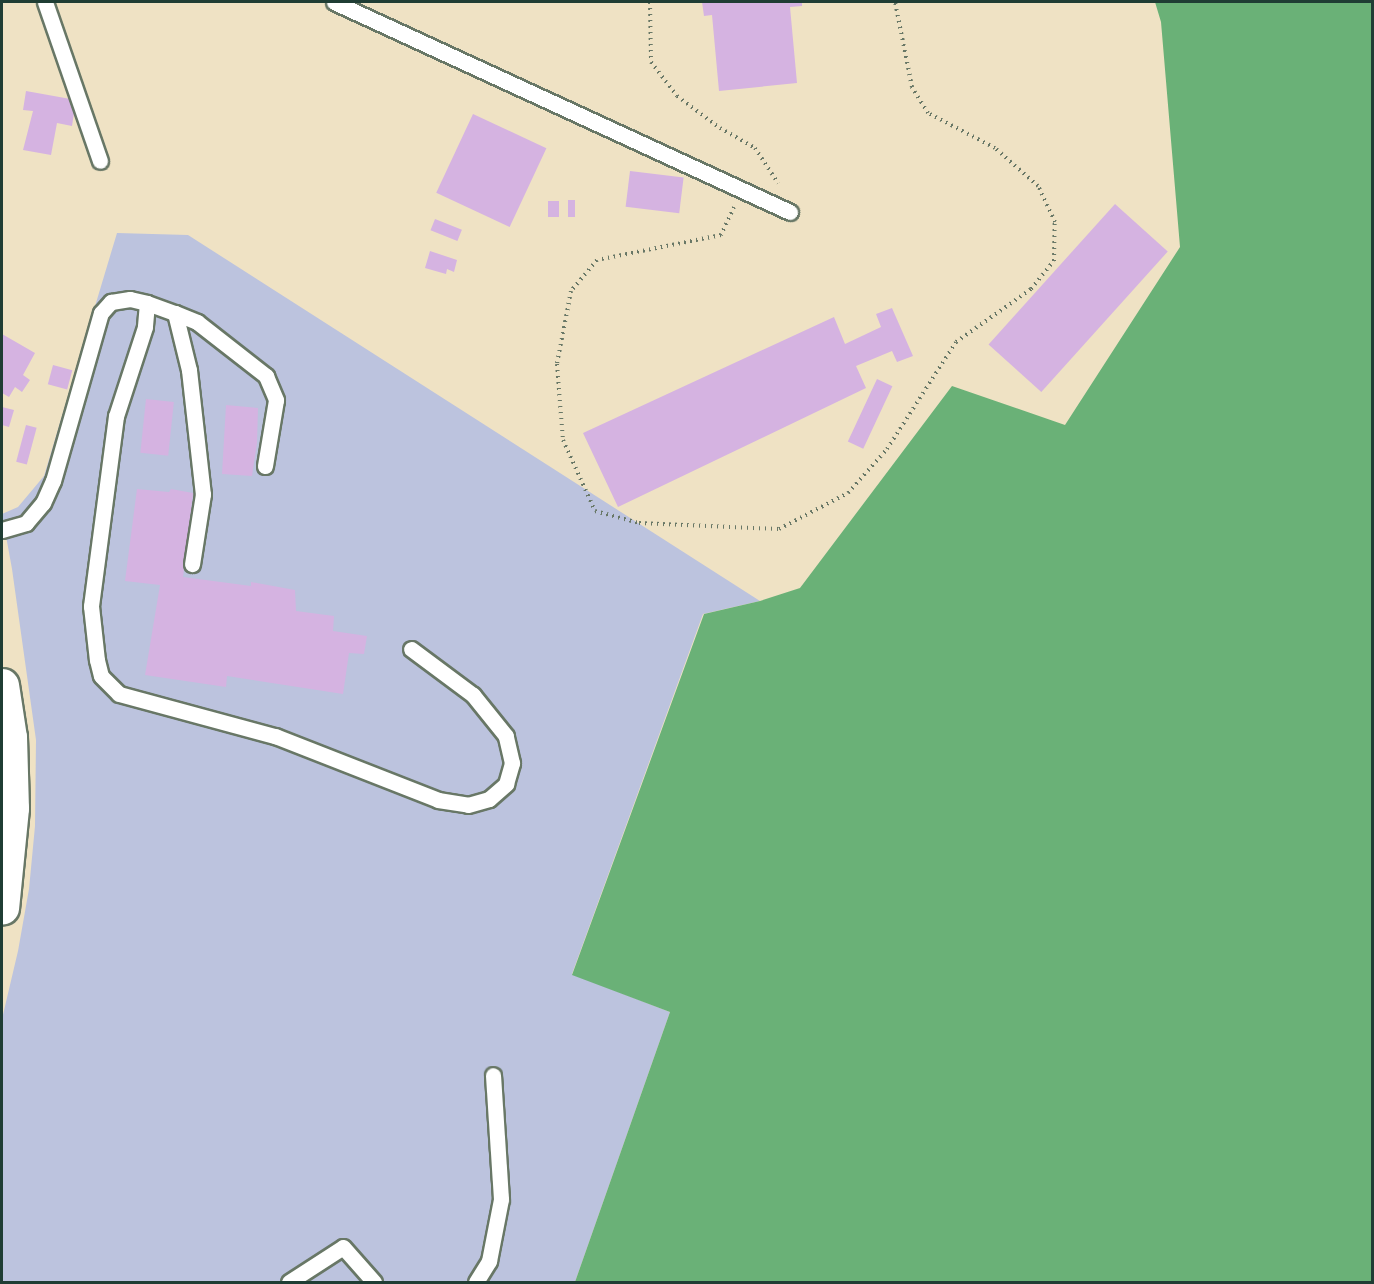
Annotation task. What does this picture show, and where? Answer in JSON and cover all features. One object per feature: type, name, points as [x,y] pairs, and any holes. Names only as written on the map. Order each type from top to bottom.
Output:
[{"type":"main road","points":[[2,685],[10,737],[12,808],[2,908]]},
{"type":"lane","points":[[45,2],[100,161]]},
{"type":"lane","points":[[334,2],[790,212]]},
{"type":"lane","points":[[2,530],[26,523],[43,503],[53,481],[101,314],[111,302],[130,299],[197,322],[266,376],[276,400],[265,466]]},
{"type":"lane","points":[[147,303],[145,327],[116,416],[91,606],[101,676],[118,694],[275,736],[438,800],[468,805],[489,799],[506,784],[512,763],[506,736],[473,695],[411,649]]},
{"type":"lane","points":[[175,314],[195,404],[202,494],[192,564]]},
{"type":"lane","points":[[476,1282],[489,1261],[501,1199],[493,1075]]},
{"type":"lane","points":[[289,1282],[343,1247],[374,1282]]},
{"type":"path","points":[[650,2],[651,62],[677,96],[720,128],[755,148],[775,175],[790,212]]},
{"type":"path","points":[[741,190],[721,235],[597,260],[571,291],[557,364],[563,440],[595,511],[639,523],[778,528],[848,493],[887,449],[956,342],[1030,289],[1054,261],[1055,222],[1038,186],[995,148],[928,113],[912,87],[895,2]]},
{"type":"shaded area","points":[[117,233],[188,235],[760,601],[703,614],[572,974],[670,1012],[575,1282],[2,1282],[2,1019],[18,951],[29,889],[35,826],[36,740],[2,514],[18,507],[44,476]]},
{"type":"green space","points":[[1155,2],[1372,2],[1372,1282],[575,1282],[670,1012],[572,975],[704,614],[760,601],[800,588],[952,386],[1065,425],[1180,247],[1161,22]]},
{"type":"building","points":[[702,2],[802,2],[802,6],[790,7],[797,83],[719,91],[712,15],[704,16]]},
{"type":"building","points":[[26,91],[76,100],[72,126],[57,123],[51,155],[23,150],[33,111],[23,110]]},
{"type":"building","points":[[473,114],[546,148],[510,227],[436,193]]},
{"type":"building","points":[[630,171],[684,178],[679,213],[626,207]]},
{"type":"building","points":[[568,200],[575,200],[575,217],[568,217]]},
{"type":"building","points":[[548,201],[559,201],[559,217],[548,217]]},
{"type":"building","points":[[1115,204],[1168,252],[1041,392],[989,344]]},
{"type":"building","points":[[435,219],[462,230],[457,241],[431,230]]},
{"type":"building","points":[[430,251],[457,260],[454,272],[447,269],[446,274],[425,268]]},
{"type":"building","points":[[892,308],[913,356],[897,362],[892,351],[856,366],[866,388],[618,507],[583,433],[834,317],[845,344],[881,327],[876,314]]},
{"type":"building","points":[[2,334],[35,353],[23,375],[30,380],[22,392],[15,387],[9,397],[2,393]]},
{"type":"building","points":[[53,365],[72,370],[67,389],[48,384]]},
{"type":"building","points":[[877,379],[892,386],[863,449],[848,442]]},
{"type":"building","points":[[146,399],[174,402],[168,456],[140,453]]},
{"type":"building","points":[[226,405],[258,408],[257,443],[252,476],[222,474]]},
{"type":"building","points":[[2,407],[14,410],[9,427],[2,425]]},
{"type":"building","points":[[26,425],[37,428],[27,465],[16,462]]},
{"type":"building","points":[[137,489],[169,492],[171,489],[193,493],[183,577],[251,586],[251,582],[295,590],[296,611],[334,616],[333,631],[367,636],[364,654],[349,653],[343,694],[227,676],[226,687],[145,675],[160,585],[125,581]]}]
